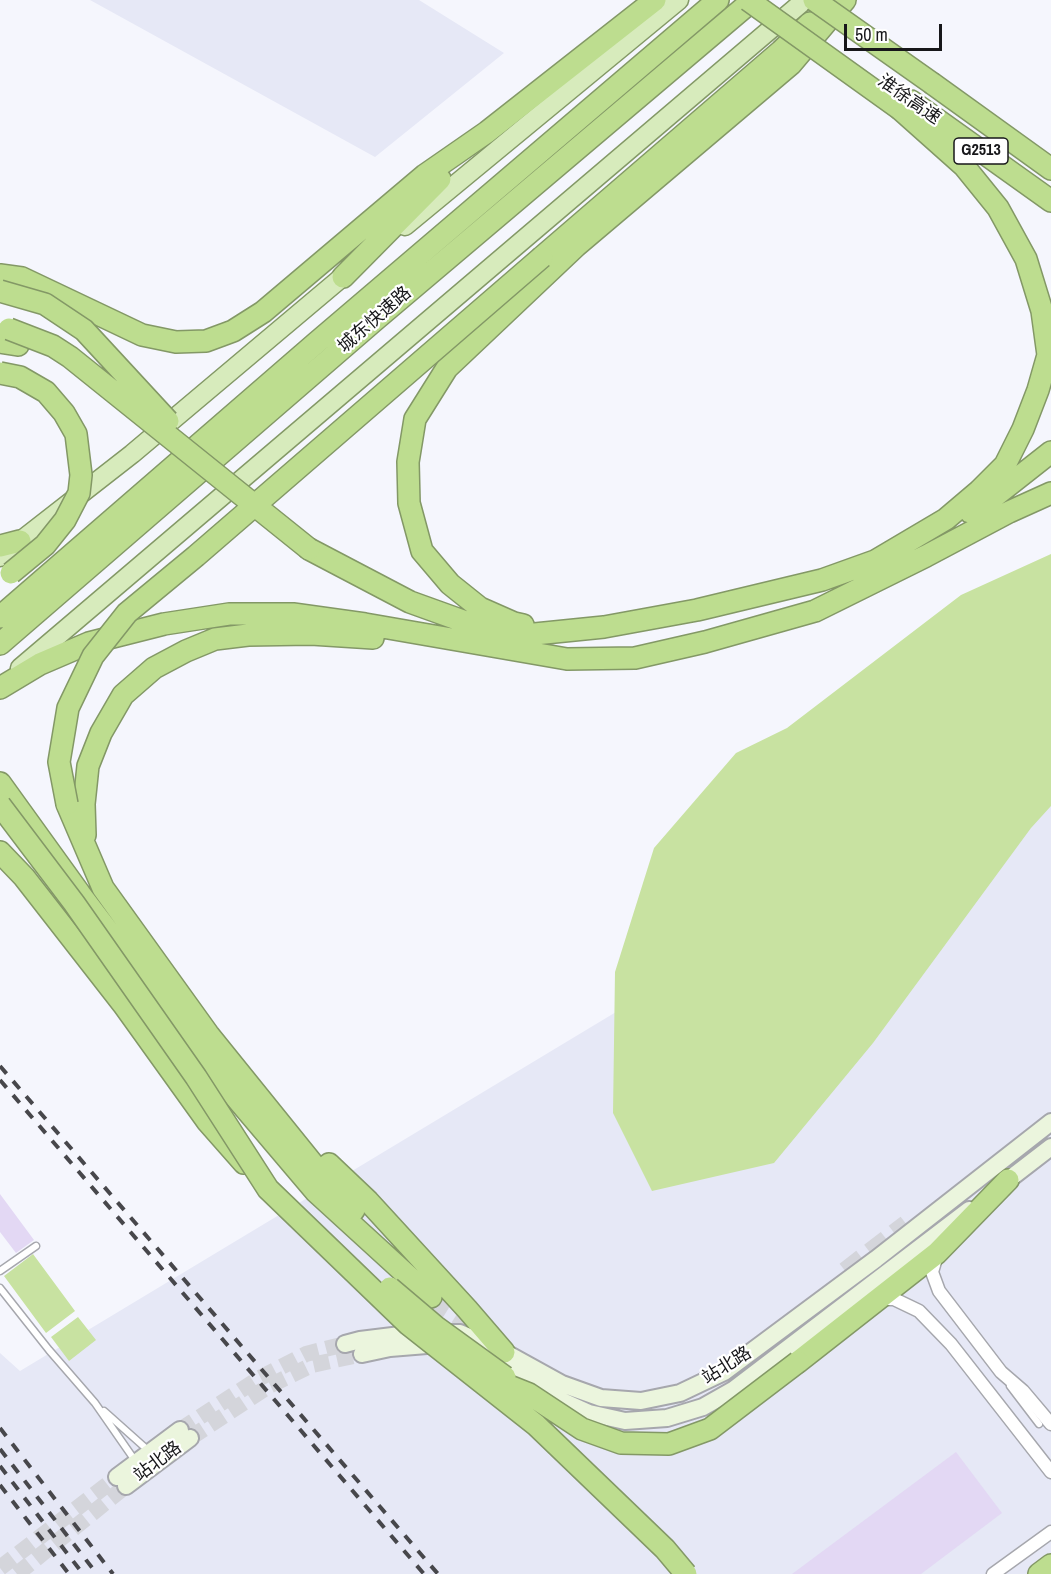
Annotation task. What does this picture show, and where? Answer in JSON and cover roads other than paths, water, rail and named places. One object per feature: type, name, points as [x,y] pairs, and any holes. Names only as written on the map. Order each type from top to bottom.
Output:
[{"type":"highway","points":[[0,275],[22,278],[41,286],[142,335],[176,342],[206,341],[233,331],[263,312],[426,175],[487,132],[655,0]]},
{"type":"highway","name":"城东快速路","points":[[0,617],[718,0]]},
{"type":"highway","points":[[7,336],[53,346],[70,357],[231,487],[307,555],[410,602],[485,629],[525,635],[604,627],[697,610],[822,580],[876,561],[946,519],[1005,465],[1023,429],[1048,355],[1042,311],[1026,260],[998,208],[964,166],[905,105],[748,0]]},
{"type":"highway","name":"城东快速路","points":[[0,644],[375,320],[753,0]]},
{"type":"highway","name":"淮徐高速","points":[[768,0],[905,105],[1051,201]]},
{"type":"highway","name":"淮徐高速","points":[[814,0],[1051,169]]},
{"type":"highway","points":[[0,783],[80,894],[210,1065],[316,1192],[431,1297],[317,1169],[208,1034],[103,888],[67,804],[59,762],[68,708],[93,656],[127,613],[781,51],[834,0]]},
{"type":"highway","points":[[604,627],[542,630],[514,623],[480,608],[450,584],[422,551],[409,503],[408,462],[415,419],[447,368],[576,246],[790,64],[845,0]]},
{"type":"highway","points":[[343,277],[487,132]]},
{"type":"highway","points":[[1001,133],[1025,139],[1051,153]]},
{"type":"highway","points":[[0,291],[45,304],[84,330],[231,487]]},
{"type":"highway","points":[[7,336],[73,375],[261,530],[391,606],[490,646]]},
{"type":"highway","points":[[0,373],[20,377],[46,392],[64,413],[75,434],[80,455],[81,475],[79,493],[65,519],[45,545],[0,583]]},
{"type":"highway","points":[[897,548],[968,514],[1051,452]]},
{"type":"highway","points":[[926,556],[1016,496],[1051,467]]},
{"type":"highway","points":[[0,687],[40,664],[89,643],[164,624],[229,614],[293,614],[567,659],[635,658],[705,642],[815,610],[926,556],[1008,512],[1051,493]]},
{"type":"highway","points":[[86,850],[84,804],[88,766],[101,733],[123,696],[154,668],[215,639],[248,635],[311,634],[390,639],[440,637]]},
{"type":"highway","points":[[0,805],[74,903],[205,1091],[268,1189]]},
{"type":"highway","points":[[0,852],[24,877],[123,1004],[207,1121],[268,1189],[408,1324],[536,1425],[665,1549],[686,1574]]},
{"type":"highway","points":[[208,1034],[267,1089],[327,1161],[460,1301],[504,1352]]},
{"type":"highway","points":[[210,1065],[251,1131],[307,1196],[396,1281],[460,1333]]},
{"type":"highway","points":[[205,1091],[284,1187],[366,1269],[436,1327],[529,1394],[582,1429],[621,1443],[669,1444],[710,1429],[937,1253],[1008,1180]]},
{"type":"highway","points":[[408,1324],[499,1382],[529,1394]]},
{"type":"highway","points":[[1039,1574],[1051,1565]]},
{"type":"main road","points":[[0,557],[10,543],[132,454],[679,0]]},
{"type":"main road","points":[[0,687],[805,0]]},
{"type":"street","name":"站北路","points":[[345,1344],[417,1333],[460,1333],[504,1352],[562,1384],[601,1398],[641,1401],[680,1393],[724,1372],[876,1259],[1051,1122]]},
{"type":"street","name":"站北路","points":[[362,1354],[390,1348],[449,1343],[589,1413],[625,1421],[667,1418],[703,1407],[733,1390],[1051,1147]]},
{"type":"street","points":[[937,1253],[932,1272],[939,1291],[1001,1372],[1023,1391],[1045,1424]]},
{"type":"street","points":[[878,1299],[894,1299],[919,1311],[951,1344],[1051,1472]]},
{"type":"street","name":"站北路","points":[[122,1481],[185,1434]]},
{"type":"street","points":[[993,1574],[1051,1532]]},
{"type":"lane","points":[[0,1271],[36,1246]]},
{"type":"lane","points":[[0,1288],[49,1350],[147,1462]]},
{"type":"lane","points":[[95,1403],[147,1462]]},
{"type":"tunnel","points":[[846,1272],[907,1225]]},
{"type":"tunnel","points":[[431,1297],[480,1328]]},
{"type":"tunnel","points":[[180,1430],[258,1379],[306,1354],[345,1344]]},
{"type":"tunnel","points":[[190,1438],[269,1386],[312,1365],[362,1354]]},
{"type":"tunnel","points":[[0,1568],[117,1477]]},
{"type":"tunnel","points":[[17,1574],[126,1486]]},
{"type":"railway","points":[[0,1066],[438,1574]]},
{"type":"railway","points":[[0,1080],[424,1574]]},
{"type":"railway","points":[[0,1428],[113,1574]]},
{"type":"railway","points":[[0,1449],[97,1574]]},
{"type":"railway","points":[[0,1466],[83,1574]]},
{"type":"railway","points":[[0,1485],[69,1574]]}]
